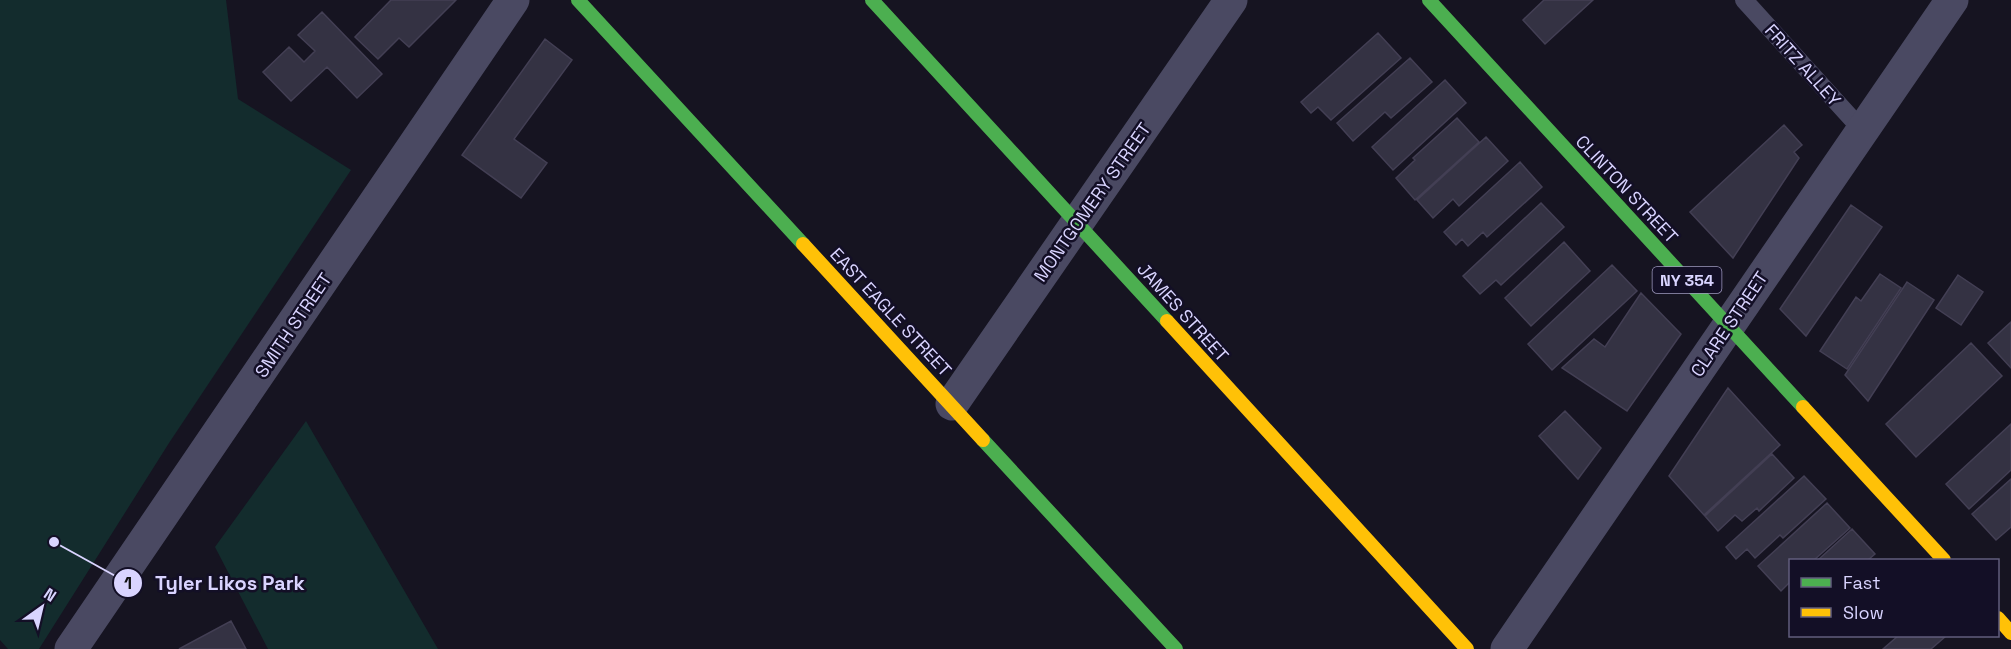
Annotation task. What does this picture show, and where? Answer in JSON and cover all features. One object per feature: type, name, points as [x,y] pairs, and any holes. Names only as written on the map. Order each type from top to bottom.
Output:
[{"type":"street","name":"SMITH STREET","points":[[71,649],[513,0]]},
{"type":"street","name":"EAST EAGLE STREET","points":[[578,0],[1176,649]]},
{"type":"street","name":"JAMES STREET","points":[[872,0],[1467,649]]},
{"type":"street","name":"MONTGOMERY STREET","points":[[952,405],[1231,0]]},
{"type":"street","name":"CLINTON STREET","points":[[1429,0],[1942,559]]},
{"type":"street","name":"CLARE STREET","points":[[1507,649],[1952,0]]},
{"type":"street","points":[[1999,619],[2011,633]]},
{"type":"lane","name":"FRITZ ALLEY","points":[[1744,0],[1862,130]]},
{"type":"green space","points":[[0,0],[226,0],[238,99],[351,170],[169,443],[39,649],[8,649],[0,640]]},
{"type":"green space","points":[[306,421],[438,649],[268,649],[215,547]]},
{"type":"building","points":[[391,0],[456,0],[409,47],[399,38],[378,59],[355,37]]},
{"type":"building","points":[[1544,0],[1593,0],[1545,44],[1523,20]]},
{"type":"building","points":[[322,12],[382,74],[357,98],[327,67],[291,101],[263,72],[289,47],[304,62],[315,51],[298,35]]},
{"type":"building","points":[[1378,33],[1401,58],[1331,120],[1318,107],[1311,113],[1301,102]]},
{"type":"building","points":[[545,39],[572,60],[514,139],[547,163],[521,198],[462,155]]},
{"type":"building","points":[[1410,58],[1432,82],[1391,118],[1385,112],[1353,141],[1337,123]]},
{"type":"building","points":[[1445,80],[1466,103],[1393,170],[1372,147]]},
{"type":"building","points":[[1457,118],[1479,142],[1415,200],[1396,178],[1415,160],[1413,158]]},
{"type":"building","points":[[1784,125],[1802,145],[1794,152],[1799,158],[1733,258],[1690,212]]},
{"type":"building","points":[[1486,137],[1508,161],[1459,206],[1453,199],[1433,218],[1417,200]]},
{"type":"building","points":[[1520,162],[1542,187],[1487,237],[1483,232],[1468,246],[1462,239],[1456,245],[1444,232]]},
{"type":"building","points":[[1541,203],[1564,227],[1501,285],[1496,280],[1480,294],[1463,276]]},
{"type":"building","points":[[1851,205],[1882,227],[1806,336],[1780,309]]},
{"type":"building","points":[[1564,242],[1590,271],[1531,326],[1505,298]]},
{"type":"building","points":[[1612,265],[1637,291],[1552,370],[1528,344]]},
{"type":"building","points":[[1880,274],[1901,288],[1847,369],[1820,351],[1856,297],[1861,301]]},
{"type":"building","points":[[1958,275],[1983,292],[1961,325],[1936,308]]},
{"type":"building","points":[[1907,282],[1934,300],[1868,401],[1845,375]]},
{"type":"building","points":[[1641,293],[1681,334],[1627,411],[1562,368],[1594,339],[1605,347]]},
{"type":"building","points":[[2011,322],[2011,368],[1988,343]]},
{"type":"building","points":[[1971,343],[2002,376],[1916,457],[1886,424]]},
{"type":"building","points":[[1728,388],[1780,445],[1704,515],[1669,476]]},
{"type":"building","points":[[1565,411],[1601,448],[1578,479],[1539,436]]},
{"type":"building","points":[[2011,424],[2011,470],[1969,509],[1946,484]]},
{"type":"building","points":[[1772,454],[1794,478],[1759,511],[1757,508],[1742,521],[1735,515],[1718,531],[1705,516]]},
{"type":"building","points":[[1804,476],[1826,499],[1783,538],[1780,535],[1755,558],[1747,549],[1736,559],[1726,547]]},
{"type":"building","points":[[2011,479],[2011,527],[1996,540],[1972,514]]},
{"type":"building","points":[[1827,503],[1850,528],[1815,559],[1789,559],[1789,583],[1781,591],[1758,566]]},
{"type":"building","points":[[1852,529],[1875,554],[1869,559],[1819,559]]},
{"type":"building","points":[[231,621],[246,649],[179,649]]},
{"type":"building","points":[[1897,637],[1945,637],[1931,649],[1883,649]]},
{"type":"traffic: fast","points":[[578,0],[803,244]]},
{"type":"traffic: fast","points":[[872,0],[1167,321]]},
{"type":"traffic: fast","points":[[1429,0],[1803,407]]},
{"type":"traffic: fast","points":[[983,440],[1176,649]]},
{"type":"traffic: slow","points":[[803,244],[983,440]]},
{"type":"traffic: slow","points":[[1167,321],[1467,649]]},
{"type":"traffic: slow","points":[[1803,407],[1943,559]]},
{"type":"traffic: slow","points":[[1999,619],[2011,633]]},
{"type":"place","name":"Tyler Likos Park","points":[[54,542]]}]
